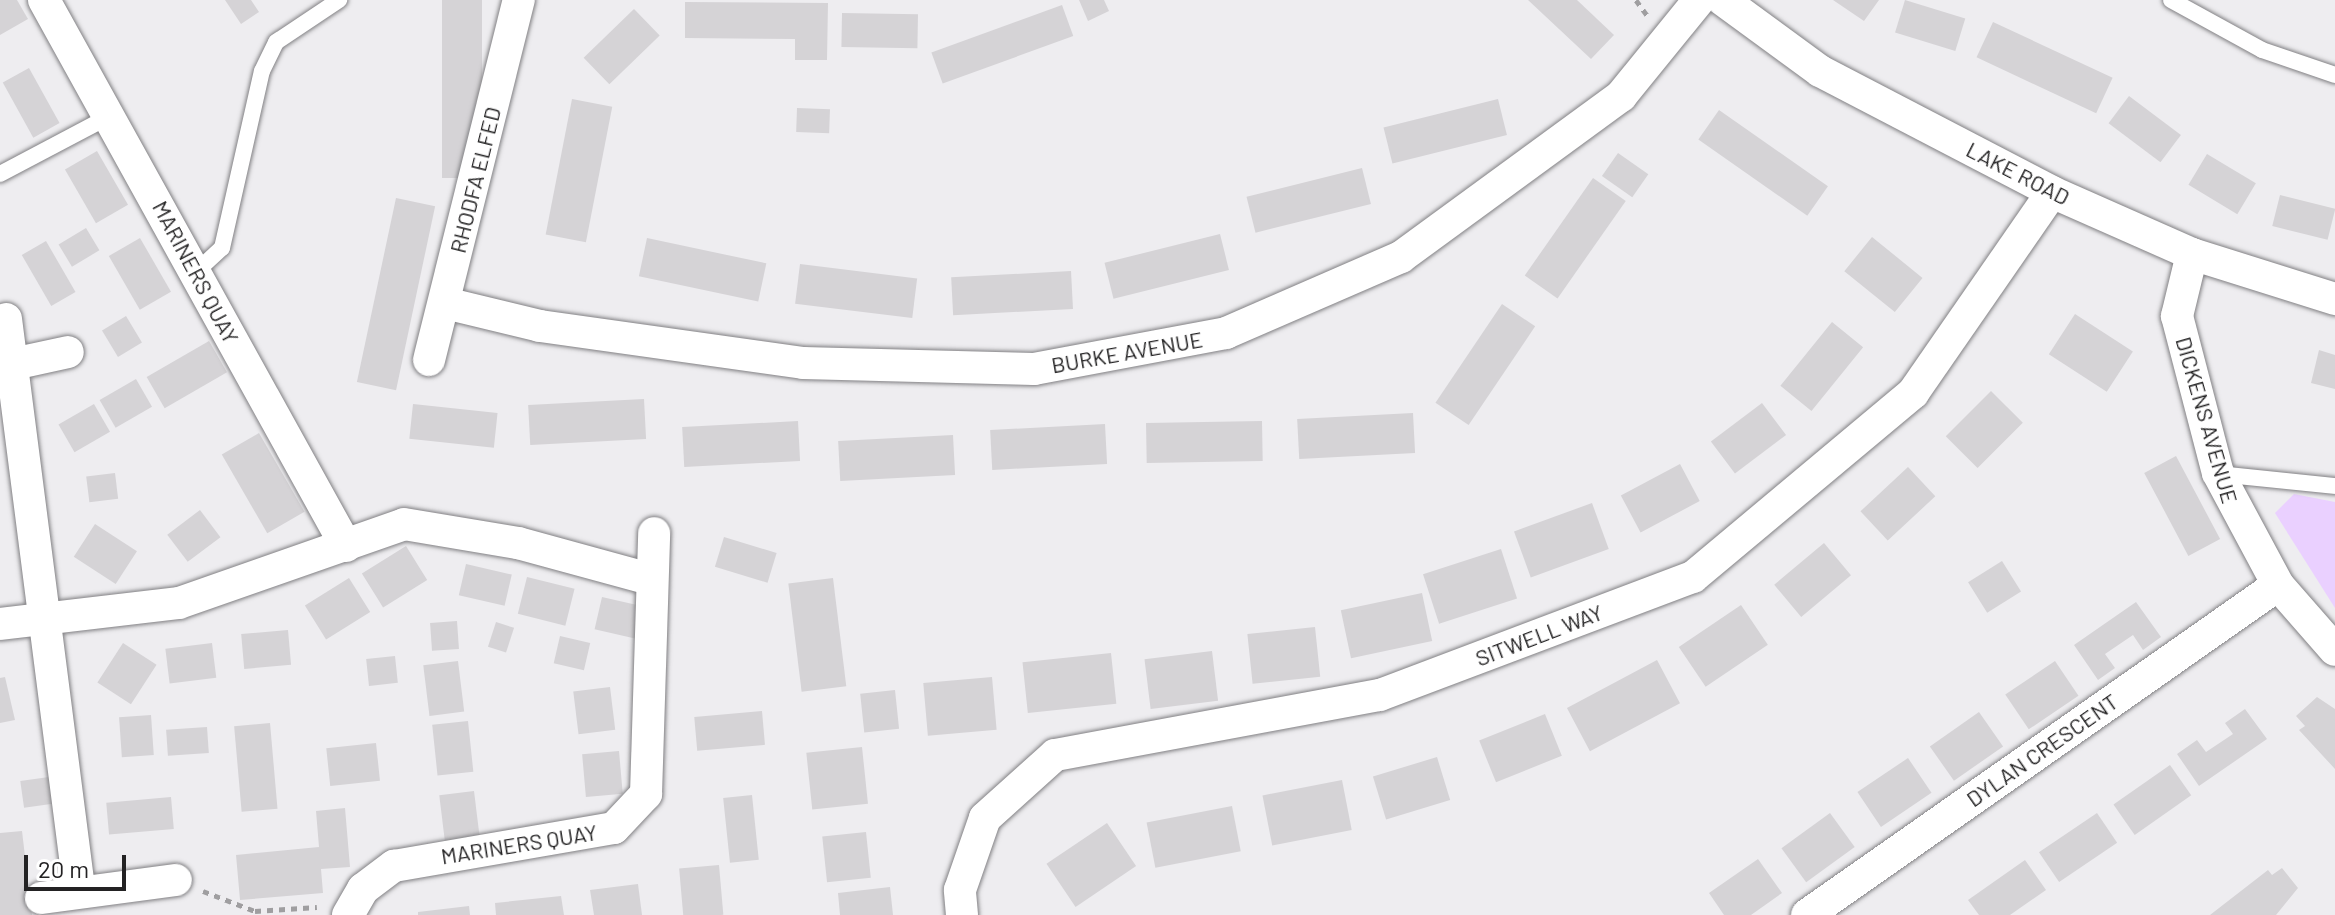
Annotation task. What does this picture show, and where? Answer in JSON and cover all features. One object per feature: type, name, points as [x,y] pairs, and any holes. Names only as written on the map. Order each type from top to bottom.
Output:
[{"type":"street","name":"MARINERS QUAY","points":[[44,0],[197,271],[346,546]]},
{"type":"street","name":"RHODFA ELFED","points":[[429,360],[519,0]]},
{"type":"street","name":"BURKE AVENUE","points":[[445,303],[540,326],[803,363],[1034,369],[1226,333],[1401,257],[1621,96],[1699,0]]},
{"type":"street","name":"LAKE ROAD","points":[[1723,0],[1820,71],[2052,192],[2192,254],[2335,299]]},
{"type":"street","name":"SITWELL WAY","points":[[962,915],[960,890],[985,818],[1055,755],[1380,695],[1693,577],[1913,393],[2052,192]]},
{"type":"street","name":"DICKENS AVENUE","points":[[2192,254],[2177,316],[2218,473],[2278,585],[2335,650]]},
{"type":"street","points":[[6,319],[40,619],[79,888]]},
{"type":"street","points":[[13,364],[68,352]]},
{"type":"street","points":[[0,624],[179,603],[404,524],[518,543],[650,579]]},
{"type":"street","name":"MARINERS QUAY","points":[[355,902],[394,866],[614,828],[646,794],[650,579],[654,533]]},
{"type":"street","name":"DYLAN CRESCENT","points":[[1807,915],[2278,585]]},
{"type":"street","points":[[41,898],[79,888],[176,880]]},
{"type":"lane","points":[[197,271],[222,248],[262,71],[276,42],[339,0]]},
{"type":"lane","points":[[2171,0],[2262,50],[2335,75]]},
{"type":"lane","points":[[0,174],[110,116]]},
{"type":"lane","points":[[2218,473],[2335,486]]},
{"type":"path","points":[[176,880],[255,911],[355,902]]},
{"type":"shaded area","points":[[2294,494],[2335,502],[2335,608],[2275,513]]},
{"type":"building","points":[[0,0],[17,0],[28,19],[0,35]]},
{"type":"building","points":[[225,0],[251,0],[259,12],[241,24]]},
{"type":"building","points":[[442,0],[482,0],[482,178],[442,178]]},
{"type":"building","points":[[1079,0],[1104,0],[1109,11],[1088,21]]},
{"type":"building","points":[[1528,0],[1577,0],[1614,35],[1591,59]]},
{"type":"building","points":[[1833,0],[1879,0],[1864,21]]},
{"type":"building","points":[[1905,0],[1965,18],[1955,51],[1895,33]]},
{"type":"building","points":[[685,2],[828,3],[827,60],[795,60],[795,39],[685,38]]},
{"type":"building","points":[[1062,5],[1073,36],[943,84],[931,53]]},
{"type":"building","points":[[634,9],[660,36],[609,84],[584,58]]},
{"type":"building","points":[[842,13],[918,14],[917,48],[841,47]]},
{"type":"building","points":[[1993,22],[2113,78],[2096,113],[1977,57]]},
{"type":"building","points":[[29,68],[60,123],[33,138],[3,83]]},
{"type":"building","points":[[2129,96],[2181,135],[2160,162],[2109,123]]},
{"type":"building","points":[[572,99],[612,107],[586,242],[546,234]]},
{"type":"building","points":[[1498,99],[1507,135],[1392,163],[1384,128]]},
{"type":"building","points":[[797,108],[830,109],[829,133],[796,132]]},
{"type":"building","points":[[1719,110],[1828,186],[1807,216],[1698,139]]},
{"type":"building","points":[[97,151],[128,205],[96,223],[65,170]]},
{"type":"building","points":[[1618,153],[1648,174],[1632,197],[1602,176]]},
{"type":"building","points":[[2207,154],[2256,183],[2237,214],[2188,185]]},
{"type":"building","points":[[1362,168],[1371,204],[1255,233],[1247,197]]},
{"type":"building","points":[[1593,178],[1626,201],[1558,298],[1525,275]]},
{"type":"building","points":[[2280,195],[2335,209],[2328,240],[2272,226]]},
{"type":"building","points":[[396,198],[435,206],[396,390],[357,382]]},
{"type":"building","points":[[86,228],[99,250],[72,267],[59,244]]},
{"type":"building","points":[[1220,234],[1229,270],[1113,299],[1105,263]]},
{"type":"building","points":[[1872,237],[1923,278],[1895,312],[1844,271]]},
{"type":"building","points":[[140,238],[171,292],[140,310],[109,256]]},
{"type":"building","points":[[647,238],[766,263],[758,302],[639,276]]},
{"type":"building","points":[[46,241],[76,292],[51,306],[22,255]]},
{"type":"building","points":[[800,264],[917,278],[912,318],[795,304]]},
{"type":"building","points":[[1071,271],[1073,309],[953,315],[951,277]]},
{"type":"building","points":[[1502,304],[1535,326],[1469,425],[1435,403]]},
{"type":"building","points":[[2075,314],[2133,352],[2107,392],[2049,354]]},
{"type":"building","points":[[126,316],[142,343],[118,357],[102,330]]},
{"type":"building","points":[[1832,322],[1863,347],[1811,411],[1780,386]]},
{"type":"building","points":[[209,341],[227,372],[165,408],[147,377]]},
{"type":"building","points":[[2319,350],[2335,355],[2335,389],[2311,383]]},
{"type":"building","points":[[136,379],[152,407],[116,428],[100,400]]},
{"type":"building","points":[[1991,391],[2023,423],[1978,468],[1946,436]]},
{"type":"building","points":[[644,399],[646,439],[530,445],[528,405]]},
{"type":"building","points":[[1762,403],[1786,435],[1735,473],[1711,442]]},
{"type":"building","points":[[94,404],[110,432],[74,452],[58,424]]},
{"type":"building","points":[[413,404],[498,413],[494,448],[409,439]]},
{"type":"building","points":[[1413,413],[1415,453],[1299,459],[1297,419]]},
{"type":"building","points":[[798,421],[800,461],[684,467],[682,427]]},
{"type":"building","points":[[1262,421],[1263,461],[1147,463],[1146,423]]},
{"type":"building","points":[[1105,424],[1107,464],[992,470],[990,430]]},
{"type":"building","points":[[259,433],[304,512],[267,533],[222,454]]},
{"type":"building","points":[[953,435],[955,475],[840,481],[838,441]]},
{"type":"building","points":[[2176,456],[2220,539],[2188,556],[2144,473]]},
{"type":"building","points":[[1680,464],[1700,501],[1641,533],[1621,495]]},
{"type":"building","points":[[1908,467],[1935,496],[1888,541],[1860,511]]},
{"type":"building","points":[[115,473],[118,499],[89,502],[86,477]]},
{"type":"building","points":[[1592,503],[1609,549],[1531,577],[1514,531]]},
{"type":"building","points":[[200,510],[220,537],[188,562],[167,535]]},
{"type":"building","points":[[95,524],[137,551],[116,584],[74,557]]},
{"type":"building","points":[[724,537],[777,553],[768,583],[715,567]]},
{"type":"building","points":[[1824,543],[1851,575],[1801,617],[1774,585]]},
{"type":"building","points":[[406,546],[427,580],[383,607],[362,574]]},
{"type":"building","points":[[1501,549],[1517,598],[1439,624],[1423,574]]},
{"type":"building","points":[[2002,561],[2021,592],[1987,613],[1968,582]]},
{"type":"building","points":[[466,564],[512,575],[505,606],[459,595]]},
{"type":"building","points":[[527,577],[575,589],[565,626],[518,614]]},
{"type":"building","points":[[349,578],[370,612],[326,639],[305,606]]},
{"type":"building","points":[[833,578],[846,686],[802,692],[788,583]]},
{"type":"building","points":[[1422,593],[1432,641],[1351,658],[1341,610]]},
{"type":"building","points":[[602,597],[648,608],[640,640],[595,629]]},
{"type":"building","points":[[2136,602],[2161,637],[2143,650],[2133,635],[2105,654],[2115,668],[2098,680],[2074,645]]},
{"type":"building","points":[[1741,605],[1768,645],[1706,687],[1679,647]]},
{"type":"building","points":[[457,621],[459,649],[432,651],[430,623]]},
{"type":"building","points":[[496,622],[514,628],[506,653],[488,647]]},
{"type":"building","points":[[1315,627],[1320,677],[1253,684],[1247,634]]},
{"type":"building","points":[[288,630],[291,665],[244,669],[241,634]]},
{"type":"building","points":[[560,636],[590,643],[584,670],[554,663]]},
{"type":"building","points":[[123,643],[157,665],[131,704],[97,682]]},
{"type":"building","points":[[212,643],[216,678],[170,683],[165,649]]},
{"type":"building","points":[[1212,651],[1218,701],[1151,709],[1145,659]]},
{"type":"building","points":[[1111,653],[1116,704],[1028,713],[1022,662]]},
{"type":"building","points":[[395,656],[398,683],[369,686],[366,659]]},
{"type":"building","points":[[1657,660],[1680,703],[1590,751],[1567,708]]},
{"type":"building","points":[[458,661],[464,712],[429,716],[423,665]]},
{"type":"building","points":[[2055,661],[2078,696],[2029,729],[2005,695]]},
{"type":"building","points":[[5,677],[15,720],[0,723],[0,678]]},
{"type":"building","points":[[992,677],[997,730],[928,736],[923,683]]},
{"type":"building","points":[[610,687],[615,730],[579,734],[573,692]]},
{"type":"building","points":[[895,690],[899,729],[864,732],[860,694]]},
{"type":"building","points":[[2317,697],[2335,709],[2335,769],[2299,730],[2305,726],[2296,716]]},
{"type":"building","points":[[2245,709],[2267,739],[2199,786],[2177,754],[2197,740],[2206,752],[2233,734],[2225,723]]},
{"type":"building","points":[[762,711],[765,745],[697,751],[694,717]]},
{"type":"building","points":[[1979,712],[2003,746],[1954,781],[1930,746]]},
{"type":"building","points":[[1545,714],[1562,756],[1496,782],[1479,741]]},
{"type":"building","points":[[151,715],[154,755],[122,757],[119,717]]},
{"type":"building","points":[[468,721],[473,772],[438,775],[432,725]]},
{"type":"building","points":[[270,723],[277,809],[242,812],[234,726]]},
{"type":"building","points":[[207,727],[209,753],[168,756],[166,730]]},
{"type":"building","points":[[376,743],[380,781],[330,786],[326,748]]},
{"type":"building","points":[[862,747],[868,804],[812,810],[806,753]]},
{"type":"building","points":[[619,751],[623,794],[586,797],[582,754]]},
{"type":"building","points":[[1437,757],[1450,800],[1386,820],[1373,777]]},
{"type":"building","points":[[1908,758],[1931,793],[1881,827],[1857,792]]},
{"type":"building","points":[[2170,765],[2191,795],[2135,835],[2113,805]]},
{"type":"building","points":[[49,777],[53,804],[24,808],[20,781]]},
{"type":"building","points":[[1342,780],[1352,830],[1272,846],[1262,795]]},
{"type":"building","points":[[474,791],[480,842],[445,846],[439,795]]},
{"type":"building","points":[[752,795],[759,860],[730,863],[723,798]]},
{"type":"building","points":[[171,797],[174,829],[109,835],[106,803]]},
{"type":"building","points":[[1232,806],[1241,851],[1155,868],[1147,823]]},
{"type":"building","points":[[345,808],[350,867],[321,869],[323,893],[240,900],[236,855],[319,847],[316,811]]},
{"type":"building","points":[[1830,813],[1855,847],[1806,882],[1781,848]]},
{"type":"building","points":[[2097,813],[2117,843],[2059,882],[2039,852]]},
{"type":"building","points":[[1107,823],[1136,866],[1076,907],[1046,864]]},
{"type":"building","points":[[22,831],[32,915],[0,915],[0,833]]},
{"type":"building","points":[[866,832],[871,878],[827,882],[822,837]]},
{"type":"building","points":[[1758,859],[1782,893],[1751,915],[1724,915],[1709,893]]},
{"type":"building","points":[[2025,860],[2046,890],[2010,915],[1979,915],[1968,900]]},
{"type":"building","points":[[719,865],[723,915],[683,915],[679,868]]},
{"type":"building","points":[[2282,868],[2298,888],[2276,915],[2210,915],[2268,870],[2272,875]]},
{"type":"building","points":[[638,884],[642,915],[594,915],[590,890]]},
{"type":"building","points":[[890,887],[893,915],[840,915],[838,893]]},
{"type":"building","points":[[561,896],[564,915],[496,915],[495,903]]},
{"type":"building","points":[[469,906],[470,915],[418,915],[418,912]]}]
